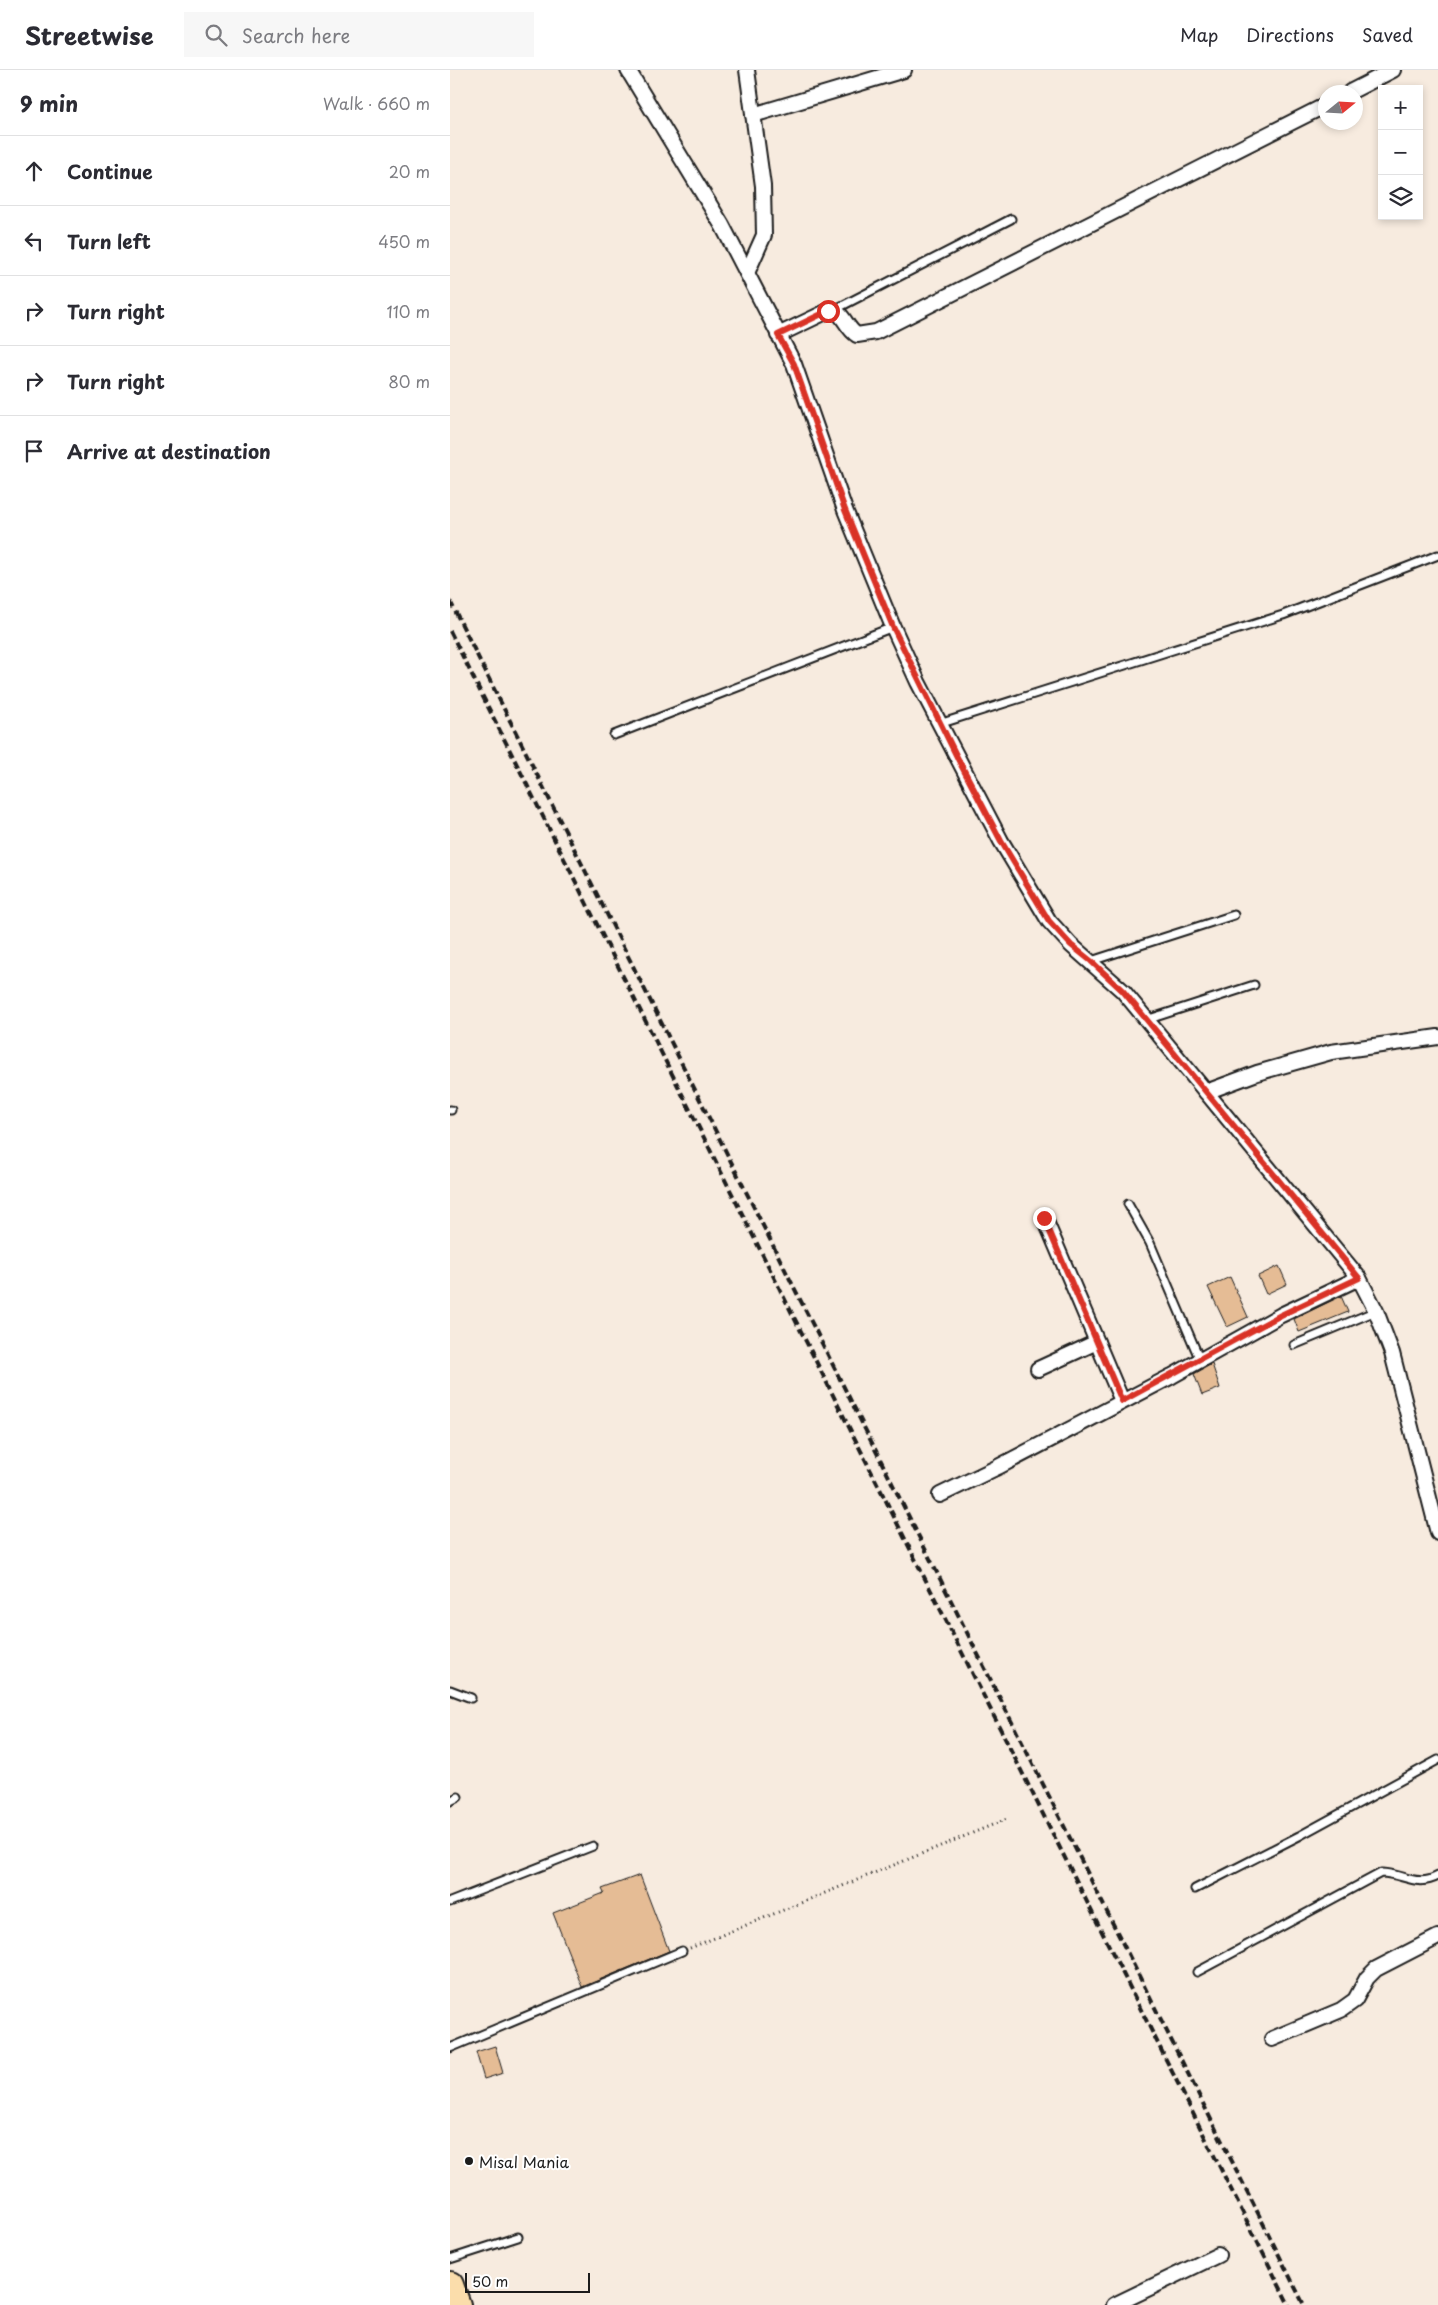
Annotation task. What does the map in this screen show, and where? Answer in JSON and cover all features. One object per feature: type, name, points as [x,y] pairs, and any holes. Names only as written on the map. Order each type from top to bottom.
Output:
[{"type":"highway","points":[[450,2285],[457,2305]]},
{"type":"street","points":[[628,70],[722,225],[794,364],[845,510],[893,627],[939,724],[1001,841],[1049,921],[1071,945],[1123,991],[1359,1278],[1376,1311],[1392,1353],[1432,1489],[1438,1534]]},
{"type":"street","points":[[747,70],[763,186],[764,235],[747,273]]},
{"type":"street","points":[[753,115],[904,70]]},
{"type":"street","points":[[1360,85],[1375,74],[1394,70]]},
{"type":"street","points":[[778,335],[828,311],[834,310],[840,313],[849,331],[857,335],[876,332],[1318,110]]},
{"type":"street","points":[[1206,1092],[1257,1073],[1331,1052],[1438,1037]]},
{"type":"street","points":[[1044,1218],[1122,1401]]},
{"type":"street","points":[[940,1495],[998,1467],[1281,1315],[1359,1278]]},
{"type":"street","points":[[1038,1369],[1097,1342]]},
{"type":"street","points":[[1272,2039],[1340,2010],[1355,2000],[1367,1978],[1376,1969],[1438,1937]]},
{"type":"street","points":[[1114,2305],[1218,2255]]},
{"type":"lane","points":[[834,310],[1011,219]]},
{"type":"lane","points":[[939,724],[1283,615],[1438,555]]},
{"type":"lane","points":[[614,735],[893,627]]},
{"type":"lane","points":[[1091,961],[1234,915]]},
{"type":"lane","points":[[1146,1020],[1254,985]]},
{"type":"lane","points":[[1128,1204],[1150,1243],[1200,1360]]},
{"type":"lane","points":[[1294,1345],[1376,1311]]},
{"type":"lane","points":[[450,1690],[471,1698]]},
{"type":"lane","points":[[1195,1889],[1299,1836],[1438,1760]]},
{"type":"lane","points":[[450,1801],[458,1798]]},
{"type":"lane","points":[[450,1902],[593,1846]]},
{"type":"lane","points":[[1197,1972],[1381,1873],[1391,1873],[1411,1881],[1421,1882],[1438,1876]]},
{"type":"lane","points":[[450,2048],[682,1951]]},
{"type":"lane","points":[[450,2259],[518,2237]]},
{"type":"path","points":[[682,1951],[1007,1819]]},
{"type":"building","points":[[1279,1266],[1287,1284],[1266,1294],[1258,1276]]},
{"type":"building","points":[[1230,1277],[1248,1317],[1227,1327],[1208,1287]]},
{"type":"building","points":[[1341,1296],[1348,1312],[1299,1332],[1294,1319]]},
{"type":"building","points":[[1212,1364],[1220,1388],[1202,1395],[1194,1374]]},
{"type":"building","points":[[640,1875],[669,1951],[582,1987],[553,1913],[604,1893],[602,1889]]},
{"type":"building","points":[[495,2046],[503,2073],[484,2079],[476,2052]]},
{"type":"railway","points":[[450,601],[1304,2305]]},
{"type":"railway","points":[[450,631],[1289,2305]]},
{"type":"place","name":"Misal Mania","points":[[469,2161]]},
{"type":"route","points":[[828,311],[778,335],[794,364],[845,510],[893,627],[918,682],[1001,841],[1049,921],[1071,945],[1123,991],[1320,1228],[1359,1278],[1281,1315],[1172,1376],[1122,1401],[1044,1218]]}]
